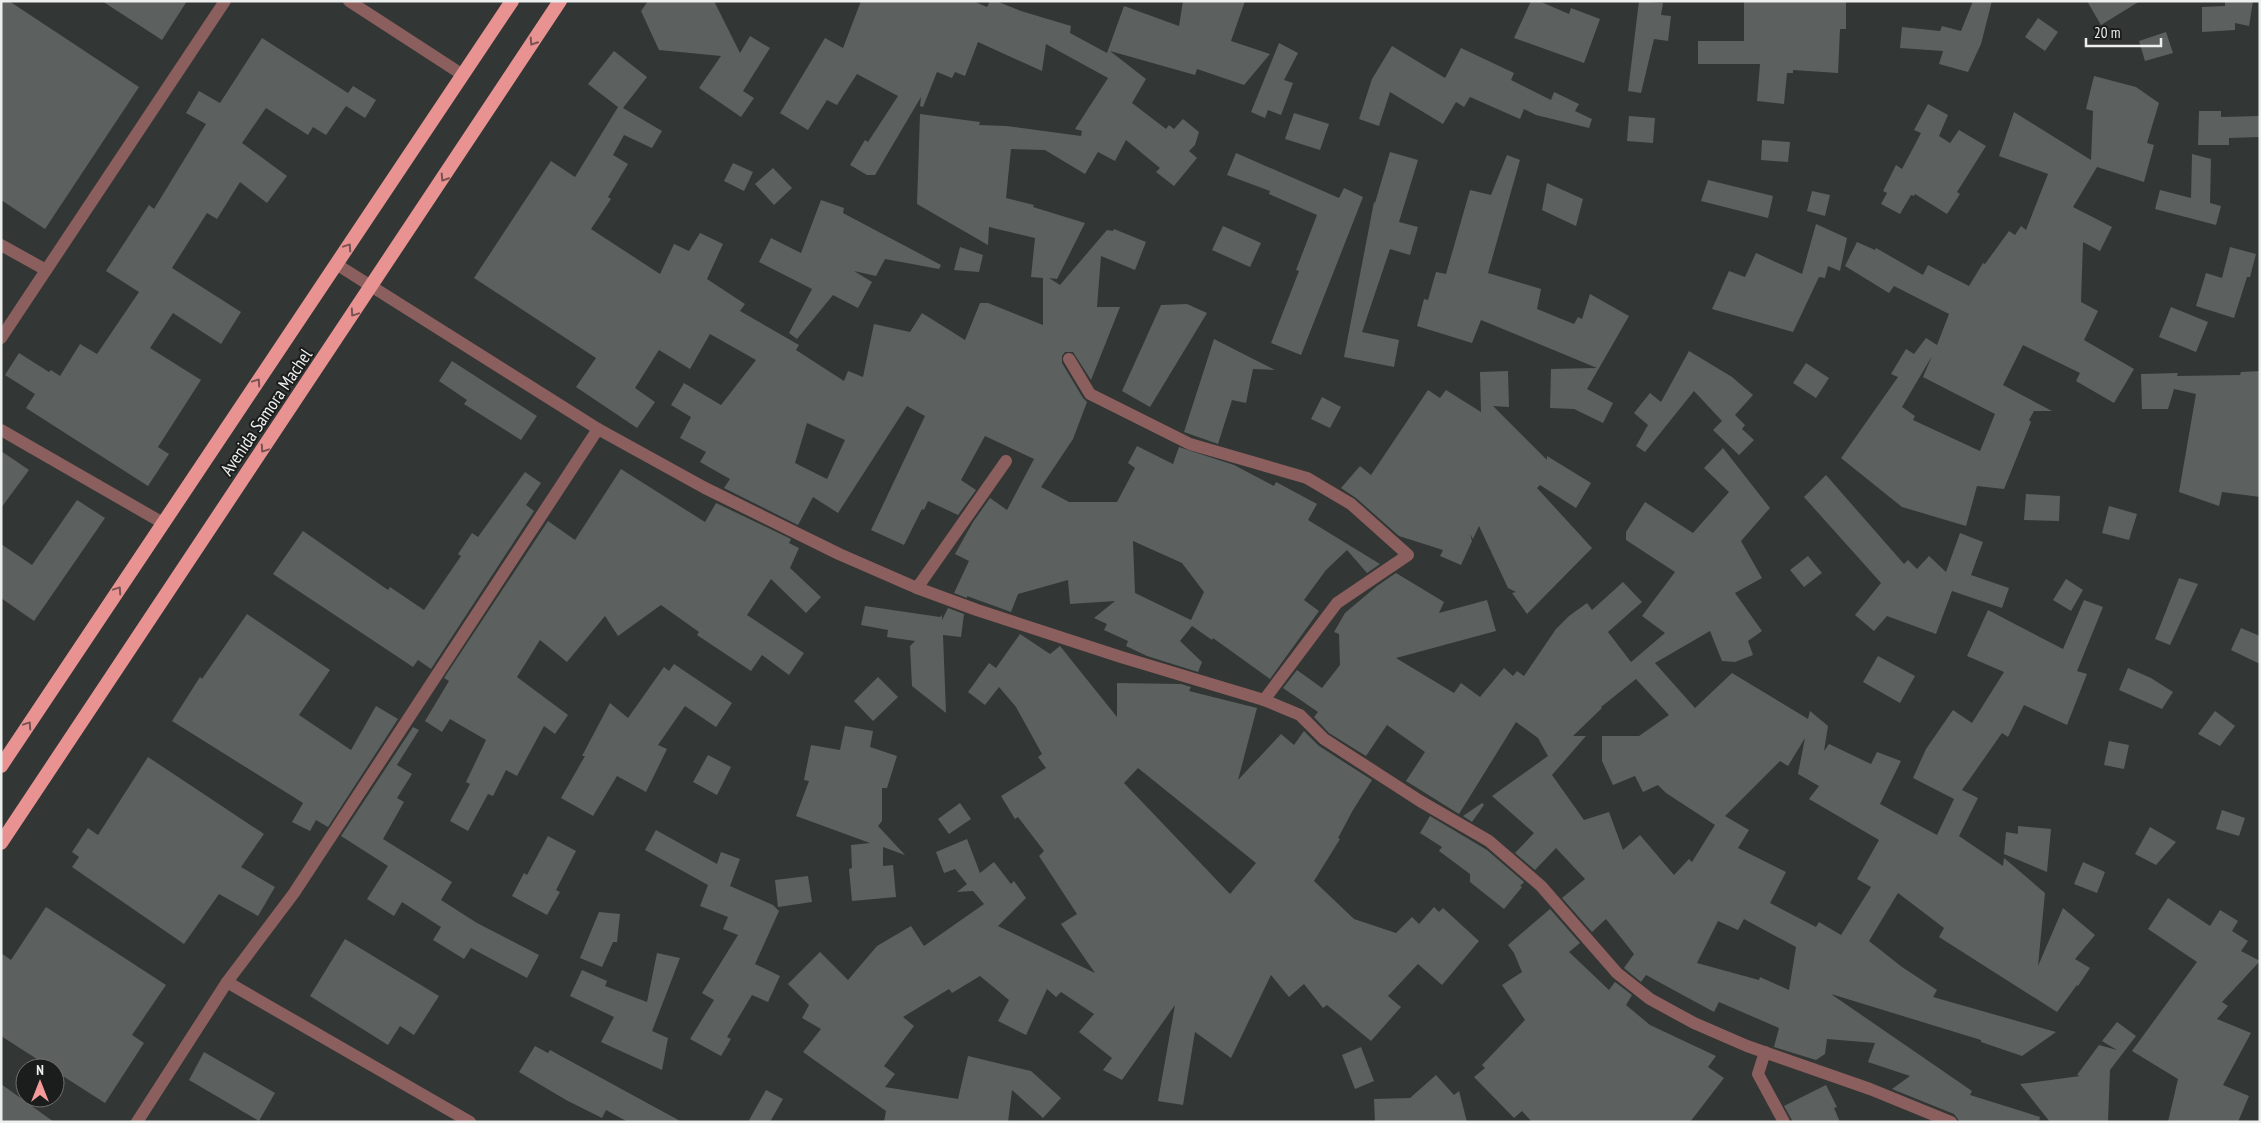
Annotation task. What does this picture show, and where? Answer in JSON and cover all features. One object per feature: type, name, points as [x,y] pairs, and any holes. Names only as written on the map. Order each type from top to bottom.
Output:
[{"type":"highway","name":"Avenida Samora Machel","points":[[1,766],[512,1]]},
{"type":"highway","name":"Avenida Samora Machel","points":[[1,843],[372,288],[560,1]]},
{"type":"street","points":[[1,338],[225,1]]},
{"type":"street","points":[[349,1],[463,75]]},
{"type":"street","points":[[1,245],[46,270]]},
{"type":"street","points":[[336,264],[598,429],[713,492],[839,554],[917,588],[1121,657],[1264,700],[1300,715],[1324,739],[1420,802],[1489,842],[1541,886],[1617,973],[1650,999],[1694,1023],[1765,1052],[1870,1089],[1951,1122]]},
{"type":"street","points":[[1069,359],[1090,394],[1190,444],[1307,478],[1351,504],[1408,555],[1337,603],[1264,700]]},
{"type":"street","points":[[137,1122],[227,982],[294,893],[598,429]]},
{"type":"street","points":[[1,430],[163,522]]},
{"type":"street","points":[[917,588],[1006,461]]},
{"type":"street","points":[[227,982],[470,1122]]},
{"type":"street","points":[[1765,1052],[1758,1074],[1784,1122]]},
{"type":"building","points":[[1,1],[9,1],[139,87],[45,229],[1,200]]},
{"type":"building","points":[[102,1],[187,1],[162,40]]},
{"type":"building","points":[[648,1],[714,1],[740,53],[750,36],[770,48],[743,91],[754,98],[741,117],[699,88],[721,56],[659,50],[641,11]]},
{"type":"building","points":[[861,1],[973,1],[987,7],[990,1],[996,1],[1021,11],[1071,26],[1070,33],[1107,53],[1124,6],[1179,26],[1183,1],[1245,1],[1231,41],[1270,54],[1244,85],[1197,69],[1195,75],[1110,51],[1146,79],[1132,103],[1166,129],[1169,125],[1174,129],[1183,119],[1199,132],[1195,145],[1189,151],[1197,158],[1174,186],[1156,172],[1160,168],[1126,140],[1115,161],[1098,152],[1085,174],[1045,150],[1011,149],[1006,198],[1034,205],[1033,207],[1085,223],[1057,279],[1049,278],[1060,285],[1107,230],[1113,231],[1114,229],[1146,242],[1135,270],[1101,256],[1097,307],[1120,307],[1091,380],[1073,352],[1065,352],[1062,356],[1062,363],[1087,402],[1073,439],[1041,487],[1069,502],[1117,502],[1135,468],[1128,463],[1137,446],[1173,464],[1179,447],[1234,465],[1274,486],[1276,482],[1317,504],[1308,520],[1380,564],[1367,573],[1347,550],[1326,570],[1304,600],[1319,611],[1270,679],[1213,638],[1212,640],[1192,626],[1180,641],[1202,662],[1198,672],[1147,656],[1126,646],[1128,641],[1104,630],[1107,624],[1094,618],[1115,601],[1070,604],[1068,580],[1018,594],[1011,612],[954,593],[969,561],[955,554],[973,522],[990,498],[1007,510],[1034,459],[985,436],[961,480],[976,490],[958,515],[928,501],[904,545],[871,530],[925,416],[907,406],[838,513],[813,497],[798,525],[724,488],[730,479],[700,462],[706,452],[680,438],[691,417],[671,405],[684,383],[721,405],[756,360],[710,334],[690,369],[659,350],[635,388],[655,402],[637,428],[576,387],[596,358],[474,278],[551,161],[575,177],[618,107],[588,84],[614,51],[647,77],[623,108],[662,131],[652,148],[624,135],[613,155],[628,164],[608,197],[611,199],[591,229],[660,274],[674,244],[689,251],[700,233],[723,244],[707,279],[745,304],[740,311],[799,345],[796,350],[844,381],[848,371],[863,377],[874,324],[910,332],[922,313],[965,340],[980,303],[988,303],[1043,325],[1043,278],[1031,277],[1035,238],[989,227],[988,245],[917,204],[920,114],[980,122],[979,125],[1006,126],[1081,136],[1082,131],[1075,129],[1108,78],[1046,44],[1042,71],[978,42],[965,76],[955,72],[952,78],[937,72],[923,107],[920,106],[921,97],[875,175],[867,175],[850,165],[865,140],[868,142],[898,96],[857,74],[837,105],[827,100],[808,130],[780,113],[825,38],[843,48]],"holes":[[[807,423],[845,440],[827,479],[795,463]],[[1133,541],[1182,563],[1204,592],[1191,620],[1135,593]]]},
{"type":"building","points":[[1531,1],[1539,1],[1569,14],[1571,8],[1600,19],[1584,63],[1514,38]]},
{"type":"building","points":[[1639,1],[1663,3],[1661,15],[1671,16],[1668,41],[1654,39],[1641,93],[1628,91]]},
{"type":"building","points":[[1744,1],[1846,1],[1846,29],[1840,29],[1838,73],[1793,70],[1793,73],[1787,73],[1784,104],[1757,101],[1760,64],[1698,64],[1698,41],[1744,41]]},
{"type":"building","points":[[1973,1],[1992,1],[1981,44],[1968,72],[1939,64],[1943,51],[1900,48],[1902,27],[1940,31],[1942,26],[1961,31]]},
{"type":"building","points":[[2087,1],[2140,1],[2101,25]]},
{"type":"building","points":[[2225,1],[2253,1],[2249,26],[2235,23],[2235,30],[2202,32],[2202,7],[2225,6]]},
{"type":"building","points":[[2038,18],[2058,32],[2045,51],[2025,37]]},
{"type":"building","points":[[2166,32],[2173,53],[2145,61],[2139,41]]},
{"type":"building","points":[[262,38],[348,93],[353,86],[376,100],[365,118],[346,106],[326,135],[313,127],[308,135],[266,108],[242,143],[287,176],[267,203],[240,182],[217,219],[207,213],[172,268],[241,312],[221,344],[173,313],[150,348],[201,380],[158,447],[169,454],[148,486],[26,408],[35,394],[5,375],[19,353],[49,372],[51,370],[60,376],[80,344],[97,354],[139,292],[106,271],[149,205],[154,209],[206,124],[186,113],[199,91],[220,103]]},
{"type":"building","points":[[1279,43],[1298,53],[1284,80],[1293,83],[1281,115],[1268,110],[1265,118],[1251,112]]},
{"type":"building","points":[[1392,46],[1445,78],[1461,48],[1514,73],[1511,80],[1551,100],[1554,92],[1579,104],[1575,111],[1592,119],[1589,128],[1536,115],[1524,109],[1520,119],[1470,97],[1464,107],[1456,102],[1443,124],[1390,92],[1379,126],[1359,119],[1372,79]]},
{"type":"building","points":[[2094,76],[2136,87],[2159,103],[2147,143],[2154,145],[2144,182],[2097,167],[2073,207],[2112,227],[2100,251],[2083,242],[2081,302],[2098,311],[2084,340],[2134,369],[2114,403],[2076,381],[2080,373],[2023,345],[2003,385],[2052,411],[2034,411],[2004,489],[1977,486],[1966,526],[1902,507],[1841,458],[1898,377],[1891,374],[1906,349],[1914,354],[1926,338],[1937,345],[1949,314],[1894,286],[1889,293],[1845,266],[1857,242],[1875,250],[1876,248],[1923,275],[1928,265],[1969,286],[1983,263],[1985,264],[2009,231],[2015,235],[2021,226],[2026,230],[2048,174],[1999,156],[2014,112],[2091,160],[2093,111],[2086,109]],"holes":[[[1932,356],[1923,377],[1995,414],[1980,451],[1913,420],[1915,416],[1902,407]]]},
{"type":"building","points":[[1928,104],[1948,115],[1939,136],[1950,143],[1959,130],[1986,146],[1957,192],[1960,194],[1947,214],[1915,194],[1914,196],[1911,195],[1900,214],[1881,204],[1887,193],[1883,191],[1896,165],[1902,169],[1921,133],[1914,130]]},
{"type":"building","points":[[2199,111],[2221,111],[2221,117],[2260,116],[2260,137],[2229,138],[2229,145],[2198,145]]},
{"type":"building","points":[[1294,113],[1329,124],[1320,150],[1285,139]]},
{"type":"building","points":[[1629,116],[1655,118],[1653,143],[1627,141]]},
{"type":"building","points":[[1762,140],[1790,142],[1788,162],[1761,160]]},
{"type":"building","points":[[1390,152],[1418,160],[1399,222],[1418,227],[1410,255],[1390,249],[1362,332],[1399,340],[1394,367],[1344,357],[1374,202]]},
{"type":"building","points":[[1236,153],[1339,198],[1344,188],[1363,197],[1301,355],[1271,343],[1299,271],[1296,270],[1317,215],[1269,194],[1270,191],[1227,175]]},
{"type":"building","points":[[2192,154],[2211,159],[2210,203],[2221,206],[2216,225],[2155,209],[2160,190],[2191,198]]},
{"type":"building","points":[[1507,155],[1520,160],[1488,273],[1541,289],[1537,309],[1574,324],[1578,317],[1582,319],[1590,294],[1629,316],[1587,389],[1613,403],[1603,423],[1574,409],[1550,408],[1551,369],[1597,368],[1481,320],[1472,343],[1417,326],[1424,299],[1428,300],[1436,272],[1446,274],[1470,190],[1491,195]]},
{"type":"building","points":[[733,163],[753,172],[744,191],[724,181]]},
{"type":"building","points":[[773,168],[792,188],[774,205],[755,184]]},
{"type":"building","points":[[1708,180],[1773,196],[1768,218],[1701,201]]},
{"type":"building","points":[[1547,183],[1583,199],[1576,226],[1542,210]]},
{"type":"building","points":[[1812,191],[1830,195],[1825,216],[1807,211]]},
{"type":"building","points":[[821,200],[844,208],[843,213],[941,265],[939,269],[885,259],[876,276],[854,271],[872,282],[858,308],[833,295],[797,339],[789,333],[812,289],[759,262],[771,238],[801,253]]},
{"type":"building","points":[[1816,224],[1847,238],[1840,271],[1828,266],[1825,278],[1819,277],[1793,332],[1712,309],[1729,271],[1745,277],[1756,253],[1802,274]]},
{"type":"building","points":[[1223,226],[1261,243],[1250,267],[1212,250]]},
{"type":"building","points":[[960,247],[983,255],[979,272],[954,270]]},
{"type":"building","points":[[2230,247],[2256,254],[2250,277],[2247,277],[2234,318],[2196,306],[2206,273],[2222,278]]},
{"type":"building","points":[[1187,304],[1207,313],[1150,407],[1122,391],[1161,305]]},
{"type":"building","points":[[2171,307],[2208,322],[2196,352],[2159,337]]},
{"type":"building","points":[[1214,339],[1275,370],[1253,369],[1246,403],[1232,400],[1218,444],[1184,432]]},
{"type":"building","points":[[1689,351],[1732,377],[1753,395],[1735,415],[1745,425],[1742,429],[1754,440],[1739,455],[1713,430],[1722,421],[1694,391],[1645,452],[1636,446],[1648,425],[1634,413],[1650,393],[1661,402]]},
{"type":"building","points":[[452,361],[537,416],[521,440],[464,404],[467,400],[439,381]]},
{"type":"building","points":[[1806,363],[1829,378],[1816,398],[1793,383]]},
{"type":"building","points":[[1508,371],[1509,407],[1493,406],[1547,460],[1547,456],[1591,483],[1576,508],[1540,485],[1537,488],[1592,548],[1527,614],[1512,593],[1516,592],[1508,588],[1479,526],[1473,539],[1470,534],[1472,541],[1461,565],[1440,556],[1443,550],[1399,536],[1356,498],[1341,488],[1360,466],[1371,475],[1428,390],[1440,398],[1446,390],[1481,412],[1480,372]]},
{"type":"building","points":[[2260,371],[2260,497],[2222,492],[2219,506],[2179,492],[2196,394],[2174,389],[2168,409],[2142,409],[2141,374],[2178,373],[2177,376],[2240,375],[2241,372]]},
{"type":"building","points":[[1322,397],[1341,407],[1330,428],[1311,419]]},
{"type":"building","points":[[1723,448],[1770,508],[1741,541],[1762,578],[1735,593],[1762,631],[1748,641],[1753,655],[1735,662],[1722,661],[1710,631],[1655,663],[1695,708],[1732,673],[1808,719],[1810,711],[1828,726],[1824,751],[1829,744],[1871,764],[1877,752],[1901,761],[1880,804],[1937,835],[1954,799],[1913,778],[1926,749],[1953,710],[1972,723],[2004,672],[1967,656],[1988,610],[2063,649],[2084,600],[2103,607],[2077,671],[2087,674],[2067,725],[2024,705],[2008,737],[2002,733],[1962,790],[1978,798],[1959,836],[2003,866],[2004,858],[2045,893],[2038,966],[2063,908],[2095,935],[2075,959],[2090,968],[2078,986],[2057,1012],[1939,937],[1944,928],[1898,893],[1869,941],[1902,967],[1937,990],[1933,997],[2056,1032],[2022,1056],[1981,1042],[1981,1040],[1831,994],[1972,1091],[1970,1095],[2040,1117],[2039,1122],[1960,1122],[1954,1114],[1892,1089],[1910,1076],[1868,1062],[1875,1043],[1827,1039],[1825,1054],[1816,1060],[1774,1047],[1779,1028],[1719,1002],[1714,1012],[1646,975],[1641,982],[1624,968],[1634,954],[1606,919],[1592,932],[1562,898],[1585,879],[1556,848],[1535,870],[1515,853],[1534,833],[1492,796],[1548,756],[1538,738],[1516,722],[1459,814],[1406,781],[1425,752],[1387,725],[1366,756],[1329,733],[1314,717],[1318,712],[1283,688],[1297,670],[1322,688],[1340,665],[1339,634],[1334,632],[1345,613],[1396,573],[1444,602],[1439,613],[1487,600],[1496,631],[1396,658],[1454,693],[1461,683],[1480,697],[1504,668],[1513,676],[1517,671],[1524,676],[1556,629],[1569,616],[1587,603],[1592,610],[1623,582],[1642,602],[1608,632],[1631,662],[1665,633],[1642,616],[1675,572],[1626,540],[1626,532],[1645,502],[1693,533],[1729,492],[1704,468]],"holes":[[[1636,679],[1669,715],[1639,736],[1602,736],[1602,761],[1613,785],[1635,776],[1643,792],[1658,785],[1666,793],[1715,825],[1692,862],[1689,859],[1674,875],[1640,835],[1623,850],[1609,812],[1584,820],[1552,775],[1586,736],[1573,736],[1601,707]],[[1805,738],[1798,774],[1819,786],[1809,799],[1879,840],[1857,879],[1871,887],[1841,935],[1819,922],[1816,927],[1770,903],[1786,872],[1738,848],[1749,830],[1725,816],[1780,761],[1788,766]],[[1744,919],[1796,947],[1789,990],[1760,977],[1759,980],[1697,963],[1718,921],[1738,930]]]},
{"type":"building","points":[[1,451],[29,470],[1,508]]},
{"type":"building","points":[[621,469],[705,522],[716,503],[791,539],[789,543],[799,548],[790,568],[821,597],[806,613],[771,579],[747,615],[804,653],[789,675],[762,655],[751,671],[697,635],[699,632],[661,605],[618,636],[605,616],[567,662],[540,640],[517,677],[568,715],[555,734],[544,726],[517,776],[506,770],[493,796],[488,794],[468,831],[450,821],[470,784],[466,782],[486,740],[450,719],[442,732],[425,721],[449,681],[444,678],[548,521],[575,540]]},
{"type":"building","points":[[525,472],[541,483],[526,505],[534,511],[431,669],[418,660],[413,667],[273,574],[303,531],[388,590],[390,587],[424,610],[461,556],[458,554],[472,533],[478,537]]},
{"type":"building","points":[[1826,475],[1904,564],[1908,560],[1917,569],[1929,556],[1946,572],[1960,533],[1983,542],[1971,575],[2009,588],[2002,608],[1952,591],[1936,634],[1887,616],[1874,631],[1855,615],[1881,583],[1804,497]]},
{"type":"building","points":[[2026,494],[2060,496],[2059,521],[2024,520]]},
{"type":"building","points":[[77,500],[105,518],[34,621],[1,598],[1,544],[32,565]]},
{"type":"building","points":[[2109,506],[2137,514],[2129,540],[2102,533]]},
{"type":"building","points":[[1808,556],[1822,573],[1804,587],[1790,570]]},
{"type":"building","points":[[2179,578],[2198,584],[2170,645],[2155,639]]},
{"type":"building","points":[[2066,579],[2083,590],[2071,611],[2053,600]]},
{"type":"building","points":[[865,606],[940,617],[942,615],[942,620],[948,608],[964,614],[961,637],[943,635],[946,713],[912,686],[910,646],[915,641],[887,637],[888,630],[861,625]]},
{"type":"building","points":[[247,614],[330,670],[299,715],[351,750],[376,706],[398,719],[328,827],[316,820],[310,831],[292,822],[303,803],[172,721],[200,677],[202,679]]},
{"type":"building","points":[[2241,628],[2260,636],[2260,664],[2231,650]]},
{"type":"building","points":[[1020,634],[1050,654],[1060,646],[1117,717],[1117,683],[1181,684],[1191,687],[1189,691],[1257,708],[1238,780],[1281,734],[1294,745],[1304,731],[1319,746],[1372,780],[1353,810],[1338,838],[1340,839],[1314,881],[1354,919],[1396,933],[1412,917],[1419,924],[1434,907],[1439,912],[1443,908],[1479,941],[1442,985],[1418,964],[1388,996],[1401,1007],[1371,1041],[1327,1005],[1323,1008],[1304,984],[1289,997],[1271,975],[1231,1058],[1195,1032],[1183,1105],[1158,1101],[1175,1005],[1122,1080],[1103,1070],[1112,1058],[1079,1032],[1094,1014],[1061,992],[1056,997],[1047,989],[1026,1035],[998,1021],[1009,1000],[980,976],[952,993],[949,989],[903,1017],[914,1026],[884,1066],[895,1074],[885,1087],[958,1099],[968,1056],[1031,1071],[1061,1098],[1043,1118],[1012,1090],[1008,1122],[884,1122],[886,1111],[803,1052],[821,1029],[802,1018],[809,1005],[788,984],[820,952],[848,980],[877,946],[911,926],[924,946],[984,904],[973,891],[957,892],[967,884],[955,869],[944,873],[936,852],[967,839],[980,873],[994,862],[1011,884],[1014,881],[1026,898],[998,926],[1095,973],[1061,924],[1077,914],[1039,856],[1044,851],[1018,817],[1015,819],[1001,796],[1046,768],[1038,757],[1042,754],[1016,707],[999,687],[985,705],[968,692],[989,663],[996,668]],"holes":[[[1138,768],[1256,863],[1230,894],[1124,783]]]},
{"type":"building","points":[[1878,656],[1915,676],[1900,703],[1863,682]]},
{"type":"building","points":[[674,664],[732,703],[716,727],[685,706],[658,745],[667,749],[646,792],[617,776],[593,816],[561,798],[585,756],[582,756],[610,703],[628,718],[664,667],[669,671]]},
{"type":"building","points":[[2128,668],[2151,678],[2173,692],[2162,709],[2119,690]]},
{"type":"building","points":[[878,677],[898,697],[873,721],[854,701]]},
{"type":"building","points":[[2215,711],[2235,726],[2220,746],[2198,734]]},
{"type":"building","points":[[845,726],[873,731],[870,747],[897,756],[887,788],[882,788],[882,821],[878,826],[905,855],[883,847],[883,866],[893,865],[896,897],[852,901],[849,869],[852,868],[851,845],[870,843],[796,816],[809,781],[804,780],[811,745],[840,750]]},
{"type":"building","points":[[413,727],[419,730],[397,765],[412,774],[397,798],[404,802],[383,839],[452,882],[441,900],[477,923],[539,955],[527,978],[471,948],[464,959],[433,940],[441,927],[402,902],[394,916],[367,899],[388,866],[341,836]]},
{"type":"building","points":[[2109,741],[2129,745],[2124,769],[2104,765]]},
{"type":"building","points":[[708,755],[731,767],[717,795],[693,782]]},
{"type":"building","points":[[148,757],[264,834],[241,867],[275,887],[258,916],[219,894],[184,944],[72,867],[79,857],[72,852],[88,828],[98,835]]},
{"type":"building","points":[[960,803],[971,819],[949,834],[938,819]]},
{"type":"building","points":[[1482,803],[1484,805],[1472,822],[1463,816]]},
{"type":"building","points":[[2222,810],[2245,818],[2239,836],[2216,829]]},
{"type":"building","points":[[1430,816],[1487,850],[1524,882],[1504,909],[1470,882],[1470,874],[1439,851],[1442,847],[1420,833]]},
{"type":"building","points":[[2018,826],[2051,829],[2047,872],[2004,854],[2006,832],[2018,834]]},
{"type":"building","points":[[2150,827],[2176,842],[2156,865],[2135,854]]},
{"type":"building","points":[[656,830],[717,864],[721,852],[740,859],[730,886],[773,905],[779,911],[755,964],[780,976],[768,1002],[752,995],[727,1037],[731,1039],[721,1056],[690,1039],[714,1000],[702,993],[738,935],[723,929],[728,917],[700,906],[708,885],[645,850]]},
{"type":"building","points":[[548,836],[576,851],[556,890],[560,892],[547,915],[512,896],[524,873],[527,875]]},
{"type":"building","points":[[2083,862],[2105,872],[2097,893],[2074,884]]},
{"type":"building","points":[[808,876],[812,902],[778,907],[775,880]]},
{"type":"building","points":[[2168,898],[2210,926],[2220,910],[2238,921],[2232,931],[2248,941],[2241,951],[2260,961],[2222,1002],[2228,1006],[2217,1019],[2251,1033],[2223,1085],[2249,1096],[2238,1122],[2168,1122],[2178,1079],[2132,1051],[2197,962],[2148,929]]},
{"type":"building","points":[[46,907],[166,985],[132,1035],[144,1043],[105,1103],[65,1077],[65,1058],[35,1058],[1,1036],[1,953],[11,960]]},
{"type":"building","points":[[1550,909],[1580,943],[1569,952],[1609,990],[1615,982],[1632,995],[1626,1005],[1650,1025],[1716,1056],[1708,1067],[1724,1078],[1690,1122],[1532,1122],[1522,1111],[1514,1118],[1474,1077],[1485,1068],[1482,1065],[1525,1020],[1502,985],[1522,972],[1514,953],[1508,945]]},
{"type":"building","points":[[599,912],[620,914],[617,942],[613,942],[602,967],[580,958]]},
{"type":"building","points":[[345,939],[439,996],[414,1035],[400,1026],[388,1045],[310,996]]},
{"type":"building","points":[[657,953],[680,958],[652,1031],[668,1038],[662,1070],[601,1042],[614,1017],[570,996],[582,970],[607,981],[605,986],[647,1002]]},
{"type":"building","points":[[2117,1022],[2136,1036],[2110,1070],[2108,1122],[2050,1122],[2020,1084],[2080,1076],[2077,1075],[2099,1045],[2117,1050],[2102,1041]]},
{"type":"building","points":[[535,1046],[548,1053],[550,1050],[682,1122],[628,1122],[606,1110],[602,1118],[566,1100],[519,1072]]},
{"type":"building","points":[[1361,1047],[1374,1081],[1355,1089],[1342,1055]]},
{"type":"building","points":[[204,1052],[275,1093],[259,1121],[189,1080]]},
{"type":"building","points":[[1436,1075],[1454,1095],[1459,1091],[1467,1122],[1375,1122],[1374,1099],[1410,1098]]},
{"type":"building","points":[[1,1084],[15,1094],[15,1108],[34,1108],[54,1122],[1,1122]]},
{"type":"building","points":[[1826,1085],[1837,1107],[1834,1108],[1840,1122],[1793,1122],[1784,1106]]},
{"type":"building","points":[[766,1090],[783,1099],[770,1122],[748,1122]]}]
